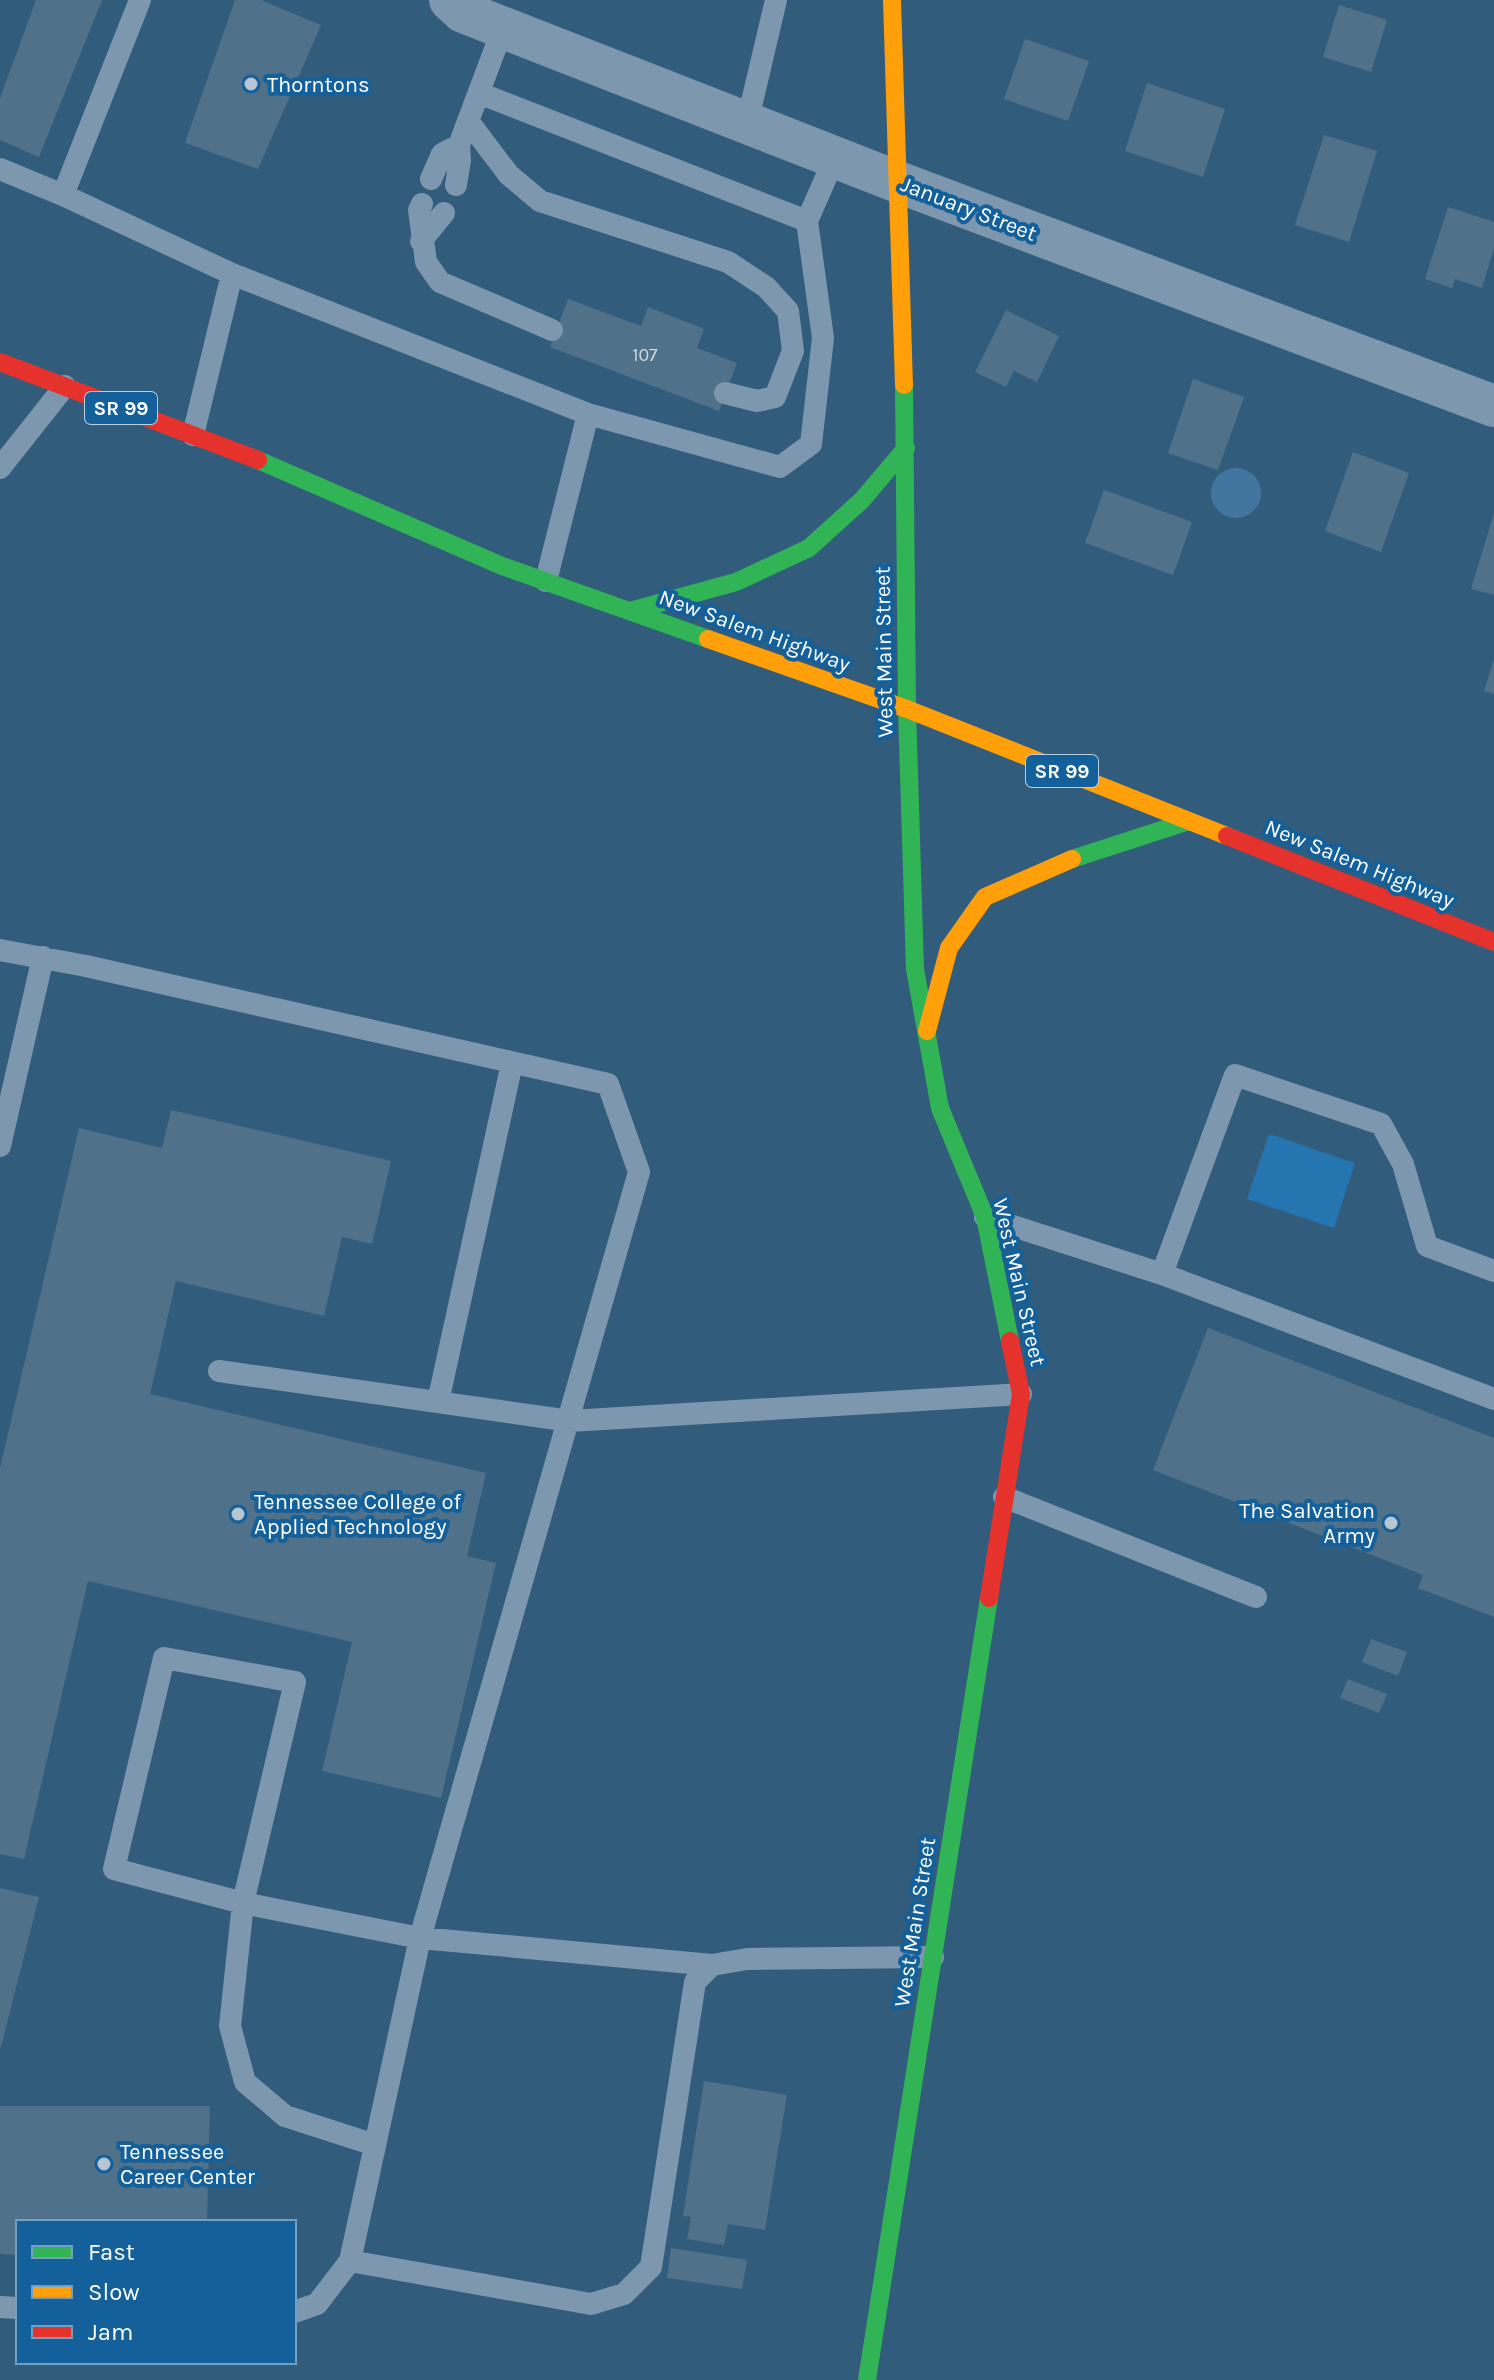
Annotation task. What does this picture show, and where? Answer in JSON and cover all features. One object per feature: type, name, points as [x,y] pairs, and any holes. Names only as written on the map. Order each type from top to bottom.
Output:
[{"type":"street","name":"January Street","points":[[450,0],[463,12],[898,182],[1494,406]]},
{"type":"street","name":"West Main Street","points":[[867,2380],[1021,1394],[985,1217],[940,1108],[915,969],[907,709],[906,448],[892,0]]},
{"type":"street","name":"New Salem Highway","points":[[0,362],[193,435],[502,566],[907,709],[1494,942]]},
{"type":"street","points":[[630,611],[736,582],[809,548],[862,500],[906,448]]},
{"type":"street","points":[[927,1031],[949,948],[985,897],[1055,865],[1189,821]]},
{"type":"lane","points":[[63,195],[140,0]]},
{"type":"lane","points":[[747,123],[776,0]]},
{"type":"lane","points":[[456,185],[459,145],[503,28]]},
{"type":"lane","points":[[479,93],[807,221]]},
{"type":"lane","points":[[468,121],[509,175],[540,201],[728,262],[766,287],[788,311],[793,351],[775,397],[757,401],[725,393]]},
{"type":"lane","points":[[431,179],[442,154],[459,145]]},
{"type":"lane","points":[[0,169],[232,274],[588,414],[780,467],[811,444],[823,338],[807,221],[835,157]]},
{"type":"lane","points":[[422,204],[419,210],[421,241],[426,262],[440,282],[552,330]]},
{"type":"lane","points":[[421,241],[444,213]]},
{"type":"lane","points":[[193,435],[232,274]]},
{"type":"lane","points":[[0,468],[65,386]]},
{"type":"lane","points":[[546,581],[588,414]]},
{"type":"lane","points":[[0,950],[43,957],[608,1084],[639,1172],[420,1938],[350,2261],[317,2304],[296,2311]]},
{"type":"lane","points":[[0,1146],[43,957]]},
{"type":"lane","points":[[438,1402],[512,1063]]},
{"type":"lane","points":[[1162,1274],[1235,1075],[1381,1124],[1403,1164],[1427,1246],[1494,1271]]},
{"type":"lane","points":[[985,1217],[1162,1274],[1494,1399]]},
{"type":"lane","points":[[219,1371],[570,1421],[1021,1394]]},
{"type":"lane","points":[[1004,1497],[1256,1597]]},
{"type":"lane","points":[[375,2145],[285,2116],[245,2082],[230,2026],[243,1903],[295,1682],[164,1658],[114,1869],[243,1903],[420,1938],[712,1965],[747,1959],[933,1957]]},
{"type":"lane","points":[[350,2261],[591,2304],[624,2294],[651,2267],[695,1982],[712,1965]]},
{"type":"shaded area","points":[[1236,468],[1254,475],[1261,493],[1254,511],[1236,518],[1218,511],[1211,493],[1218,475]]},
{"type":"shaded area","points":[[1269,1134],[1355,1163],[1334,1228],[1247,1199]]},
{"type":"building","points":[[36,0],[102,0],[39,157],[0,140],[0,98]]},
{"type":"building","name":"Thorntons","points":[[235,0],[261,0],[321,25],[258,169],[185,143]]},
{"type":"building","points":[[1339,5],[1387,20],[1371,72],[1323,57]]},
{"type":"building","points":[[1025,39],[1089,61],[1068,121],[1004,99]]},
{"type":"building","points":[[1147,83],[1225,109],[1203,177],[1125,151]]},
{"type":"building","points":[[1324,135],[1377,151],[1349,242],[1295,225]]},
{"type":"building","points":[[1448,207],[1494,222],[1494,249],[1482,288],[1455,279],[1452,288],[1425,279]]},
{"type":"building","points":[[568,299],[641,326],[648,307],[704,329],[697,348],[737,363],[719,411],[550,347]]},
{"type":"building","points":[[1006,310],[1059,336],[1037,382],[1014,371],[1006,387],[975,372]]},
{"type":"building","points":[[1193,379],[1244,397],[1218,470],[1168,453]]},
{"type":"building","points":[[1353,452],[1409,473],[1381,552],[1325,531]]},
{"type":"building","points":[[1104,490],[1192,522],[1173,575],[1085,543]]},
{"type":"building","points":[[1494,513],[1494,595],[1471,589]]},
{"type":"building","points":[[1494,662],[1494,694],[1484,691]]},
{"type":"building","name":"Tennessee College of Applied Technology","points":[[171,1110],[391,1161],[372,1244],[342,1237],[324,1316],[176,1281],[150,1394],[486,1473],[467,1556],[496,1563],[441,1798],[322,1771],[352,1642],[88,1581],[24,1859],[0,1854],[0,1468],[79,1128],[162,1148]]},
{"type":"building","name":"The Salvation Army","points":[[1208,1328],[1494,1438],[1494,1617],[1418,1588],[1423,1575],[1153,1470]]},
{"type":"building","points":[[1371,1639],[1407,1652],[1398,1676],[1362,1662]]},
{"type":"building","points":[[1348,1679],[1387,1694],[1379,1713],[1340,1698]]},
{"type":"building","points":[[0,1888],[39,1897],[1,2047],[0,2047]]},
{"type":"building","points":[[704,2081],[787,2095],[765,2230],[728,2224],[724,2245],[687,2239],[691,2217],[683,2216]]},
{"type":"building","name":"Tennessee Career Center","points":[[0,2106],[210,2106],[207,2220],[16,2220],[16,2255],[0,2254]]},
{"type":"building","points":[[671,2248],[747,2260],[742,2289],[667,2278]]},
{"type":"traffic: fast","points":[[904,385],[907,709],[915,969],[940,1108],[985,1217],[1010,1341]]},
{"type":"traffic: fast","points":[[630,611],[736,582],[809,548],[862,500],[906,448]]},
{"type":"traffic: fast","points":[[258,460],[502,566],[708,639]]},
{"type":"traffic: fast","points":[[1072,859],[1189,821]]},
{"type":"traffic: fast","points":[[867,2380],[989,1598]]},
{"type":"traffic: slow","points":[[892,0],[904,385]]},
{"type":"traffic: slow","points":[[708,639],[907,709],[1227,836]]},
{"type":"traffic: slow","points":[[927,1031],[949,948],[985,897],[1072,859]]},
{"type":"traffic: jam","points":[[0,362],[258,460]]},
{"type":"traffic: jam","points":[[1227,836],[1494,942]]},
{"type":"traffic: jam","points":[[989,1598],[1021,1394],[1010,1341]]},
{"type":"place","name":"Thorntons","points":[[251,84]]},
{"type":"place","name":"Tennessee College of Applied Technology","points":[[238,1514]]},
{"type":"place","name":"The Salvation Army","points":[[1391,1523]]},
{"type":"place","name":"Tennessee Career Center","points":[[104,2164]]}]
